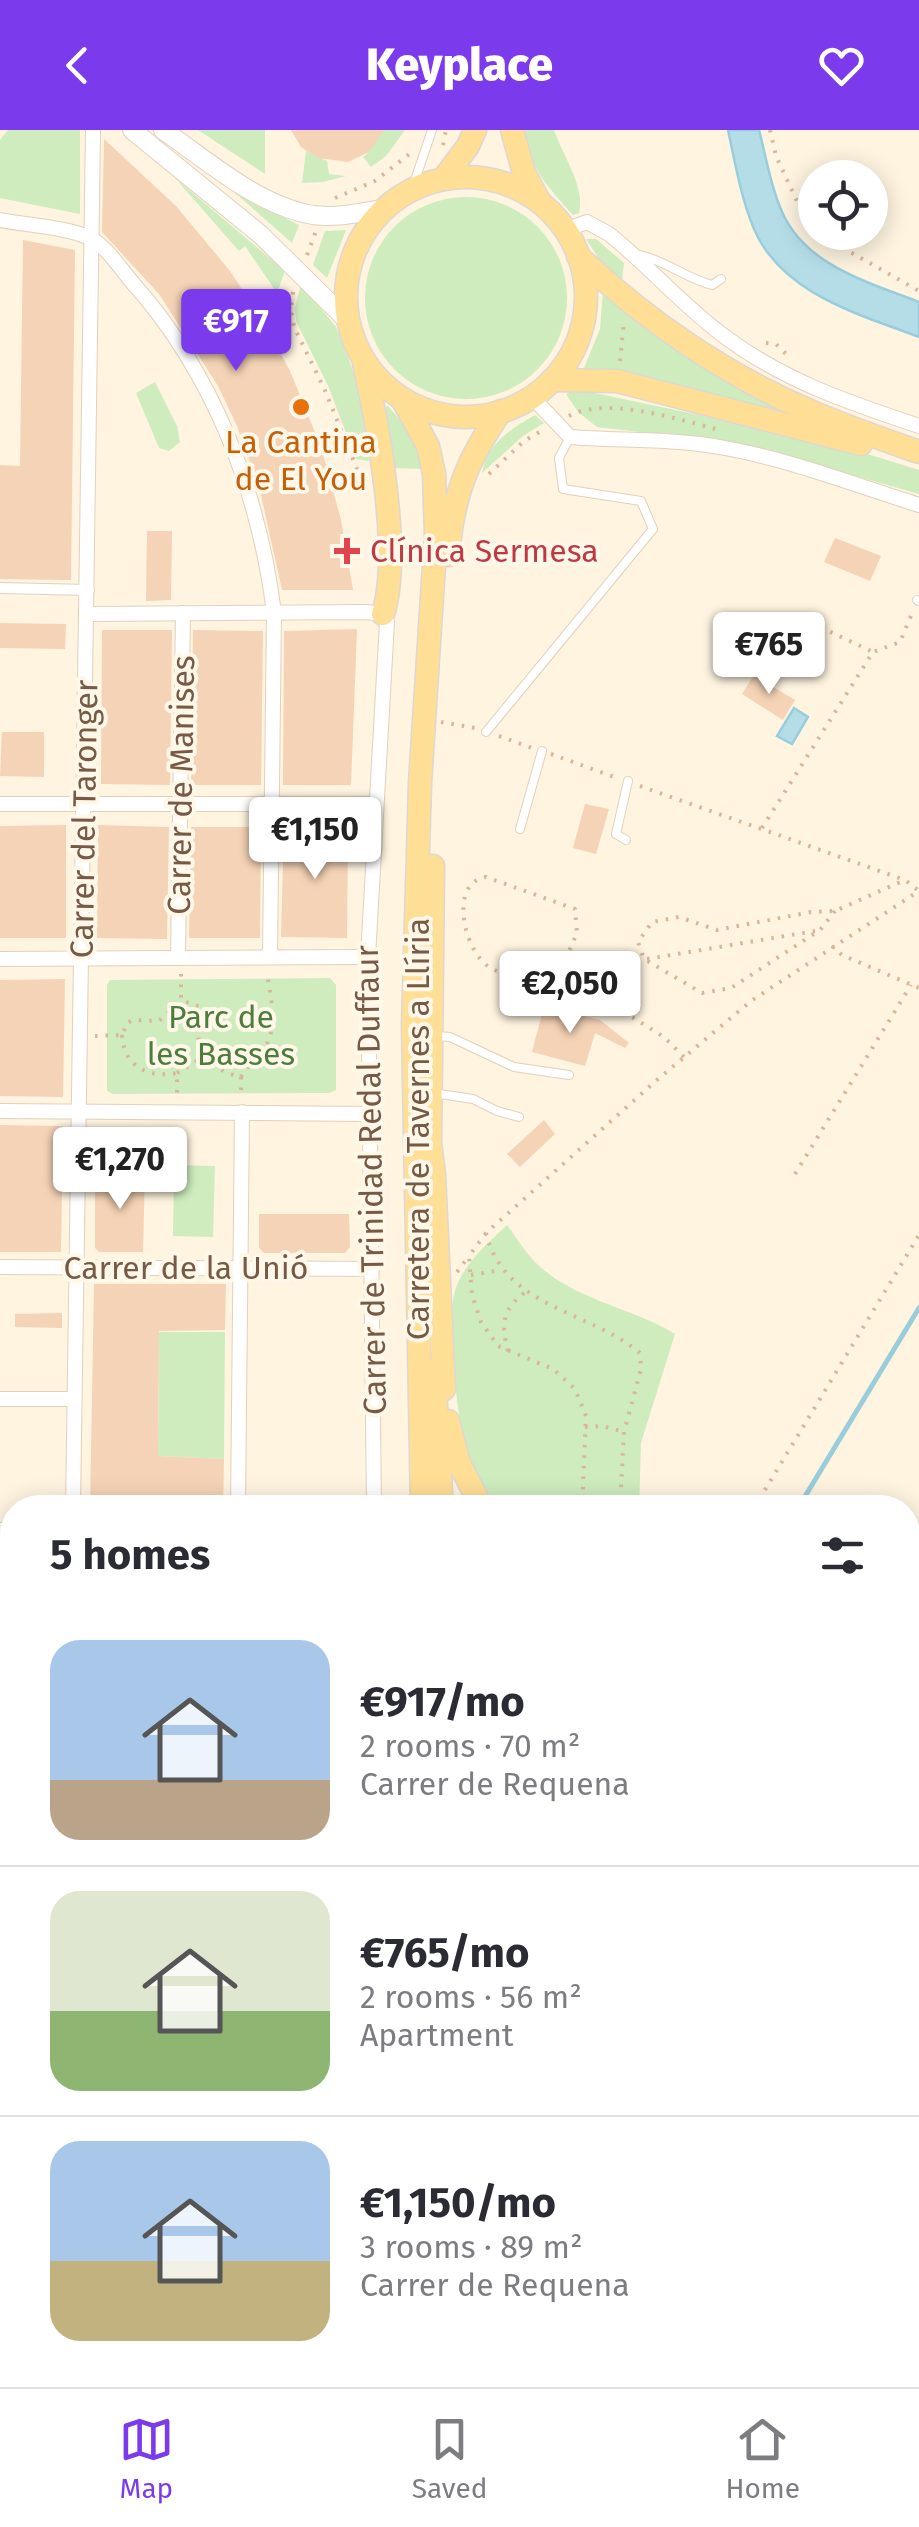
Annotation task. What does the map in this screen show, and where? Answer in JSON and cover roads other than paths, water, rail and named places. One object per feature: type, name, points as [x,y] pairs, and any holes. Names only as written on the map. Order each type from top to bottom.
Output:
[{"type":"main road","points":[[444,178],[475,130]]},
{"type":"main road","points":[[512,130],[524,172],[539,202]]},
{"type":"main road","points":[[364,359],[381,381],[402,398],[450,416],[501,412],[532,397],[552,380],[572,353],[583,322],[585,288],[578,256],[566,230],[539,202],[518,188],[469,176],[444,178],[412,189],[383,210],[370,224],[353,256],[347,280],[348,321],[364,359],[382,472],[391,581],[383,614]]},
{"type":"main road","points":[[578,256],[626,298],[714,360],[815,414],[919,456]]},
{"type":"main road","points":[[552,380],[617,381],[919,456]]},
{"type":"main road","name":"Carretera de Tavernes a Llíria","points":[[402,398],[428,446],[436,519],[420,783],[413,1026],[422,1495]]},
{"type":"main road","name":"Carretera de Tavernes a Llíria","points":[[441,1495],[430,1257],[436,721],[450,537],[457,496],[476,447],[501,412]]},
{"type":"main road","points":[[430,1143],[445,1404],[459,1463],[475,1495]]},
{"type":"street","name":"Carrer del Taronger","points":[[73,1495],[93,130]]},
{"type":"street","points":[[132,130],[261,234],[348,321]]},
{"type":"street","points":[[163,130],[260,194],[297,212],[322,216],[383,210]]},
{"type":"street","points":[[0,220],[92,239],[164,321],[217,412],[252,502],[270,578],[274,614],[270,956]]},
{"type":"street","points":[[566,230],[587,222],[634,254],[702,318],[759,360],[826,394],[919,426]]},
{"type":"street","points":[[532,397],[570,437],[674,441],[726,448],[919,505]]},
{"type":"street","points":[[0,588],[88,590]]},
{"type":"street","name":"Carrer de Manises","points":[[178,957],[183,613]]},
{"type":"street","points":[[88,614],[383,614]]},
{"type":"street","name":"Carrer de Trinidad Redal Duffaur","points":[[374,1495],[368,956],[386,622],[383,614]]},
{"type":"street","points":[[0,804],[374,804]]},
{"type":"street","points":[[0,959],[368,956]]},
{"type":"street","points":[[0,1111],[369,1114]]},
{"type":"street","points":[[238,1495],[242,1112]]},
{"type":"street","name":"Carrer de la Unió","points":[[0,1268],[372,1269]]},
{"type":"street","points":[[0,1399],[74,1399]]},
{"type":"lane","points":[[412,189],[432,130]]},
{"type":"lane","points":[[634,254],[656,258],[690,279],[712,285],[721,280]]},
{"type":"lane","points":[[486,732],[653,529],[641,500],[563,489],[559,458],[570,437]]},
{"type":"lane","points":[[520,829],[542,752]]},
{"type":"lane","points":[[626,840],[616,834],[628,781]]},
{"type":"lane","points":[[432,1035],[450,1037],[514,1067],[569,1074]]},
{"type":"lane","points":[[430,1092],[473,1098],[519,1117]]},
{"type":"water","points":[[728,130],[759,130],[779,204],[798,237],[798,250],[811,250],[861,280],[919,302],[919,337],[824,299],[783,270],[754,229]]},
{"type":"water","points":[[794,708],[808,717],[792,744],[777,736]]},
{"type":"waterway","points":[[806,1495],[919,1308]]},
{"type":"place","name":"La Cantina de El You","points":[[301,407]]},
{"type":"place","name":"Clínica Sermesa","points":[[347,551]]},
{"type":"park label","name":"Parc de les Basses","points":[[221,1036]]}]
